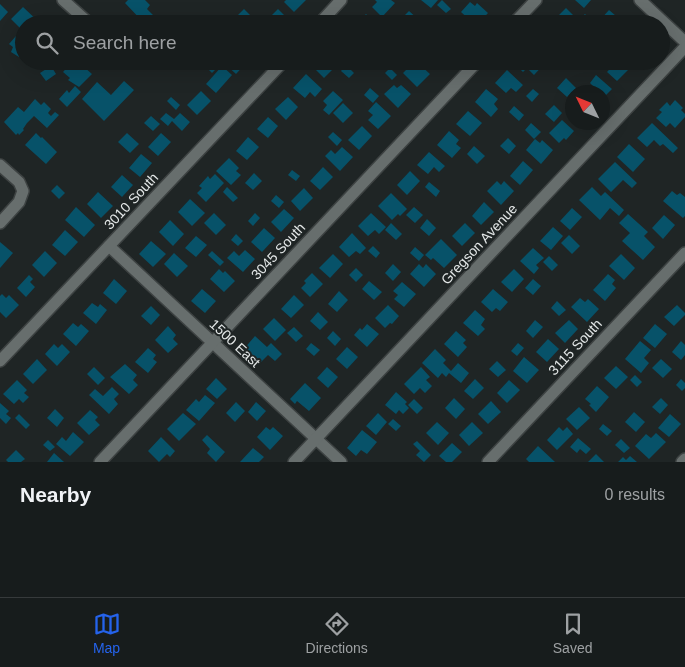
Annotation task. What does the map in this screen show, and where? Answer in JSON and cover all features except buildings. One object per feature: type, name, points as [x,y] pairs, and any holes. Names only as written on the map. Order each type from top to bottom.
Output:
[{"type":"street","points":[[63,0],[80,15]]},
{"type":"street","points":[[328,15],[342,0]]},
{"type":"street","points":[[522,15],[536,0]]},
{"type":"street","points":[[640,0],[656,15]]},
{"type":"street","points":[[670,28],[685,42]]},
{"type":"street","name":"Gregson Avenue","points":[[670,63],[685,47]]},
{"type":"street","name":"3010 South","points":[[0,361],[275,70]]},
{"type":"street","name":"3045 South","points":[[100,462],[469,70]]},
{"type":"street","name":"Gregson Avenue","points":[[294,462],[663,70]]},
{"type":"street","points":[[0,165],[19,182],[23,191],[19,202],[0,223]]},
{"type":"street","name":"1500 East","points":[[109,246],[341,462]]},
{"type":"street","name":"3115 South","points":[[488,462],[685,253]]},
{"type":"street","points":[[682,462],[685,459]]}]
